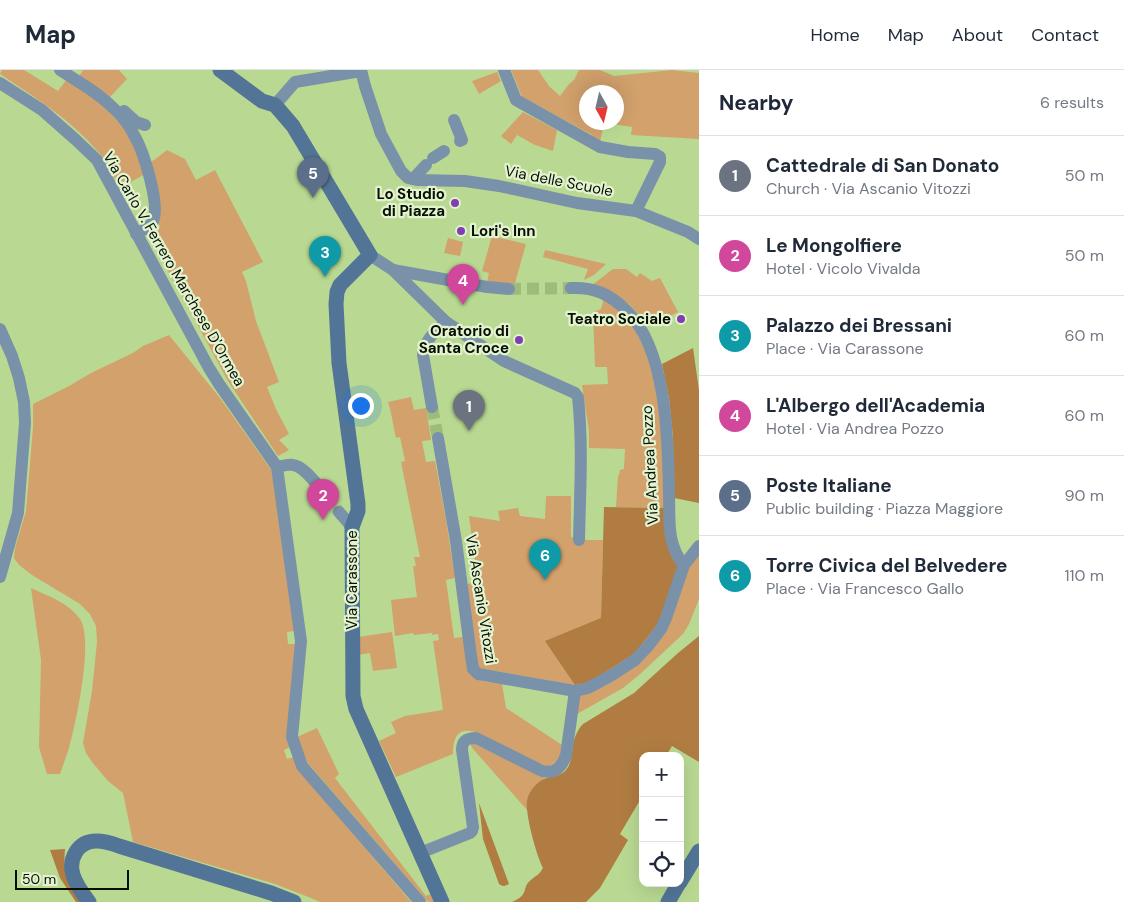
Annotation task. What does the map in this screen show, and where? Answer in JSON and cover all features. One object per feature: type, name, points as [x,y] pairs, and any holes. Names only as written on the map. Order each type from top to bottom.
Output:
[{"type":"street","points":[[60,70],[109,103],[135,135],[146,164],[154,202],[153,220],[149,226],[136,234]]},
{"type":"street","points":[[220,70],[262,101],[276,105],[293,126],[370,254],[393,270],[446,322],[504,361],[572,390],[577,395],[581,430],[579,540]]},
{"type":"street","points":[[276,105],[291,74],[361,70],[381,134],[402,172],[410,178],[444,151]]},
{"type":"street","points":[[504,70],[516,100],[600,147],[660,156],[660,162],[636,211]]},
{"type":"street","name":"Via Carlo V. Ferrero Marchese D'Ormea","points":[[0,83],[42,110],[97,160],[209,368],[277,467],[301,641],[292,737],[302,766],[420,902]]},
{"type":"street","points":[[109,103],[120,108],[136,122],[145,125]]},
{"type":"street","points":[[454,120],[462,140],[460,141]]},
{"type":"street","name":"Via delle Scuole","points":[[410,178],[465,181],[636,211],[688,232],[699,239]]},
{"type":"street","name":"Via Carassone","points":[[370,254],[340,285],[336,304],[339,363],[358,504],[358,511],[352,527],[354,702],[442,902]]},
{"type":"street","points":[[393,270],[487,287],[509,289]]},
{"type":"street","name":"Via Andrea Pozzo","points":[[571,288],[593,290],[612,298],[634,319],[646,338],[655,364],[664,405],[668,450],[671,538],[676,554],[684,565]]},
{"type":"street","points":[[432,407],[423,355],[429,338],[446,322]]},
{"type":"street","points":[[0,329],[20,378],[25,414],[18,513],[0,577]]},
{"type":"street","name":"Via Ascanio Vitozzi","points":[[438,438],[456,541],[474,671],[480,674],[575,691]]},
{"type":"street","points":[[277,467],[292,464],[298,466],[325,494]]},
{"type":"street","points":[[339,512],[352,527]]},
{"type":"street","points":[[420,853],[472,831],[462,750],[464,741],[467,739],[476,738],[542,771],[554,771],[563,762],[566,755],[575,691],[588,688],[612,675],[635,660],[649,645],[666,618],[684,565],[699,546]]},
{"type":"street","points":[[89,902],[75,880],[72,872],[72,863],[73,856],[79,848],[86,843],[95,841],[113,844],[294,902]]},
{"type":"street","points":[[684,875],[699,851]]},
{"type":"street","points":[[668,902],[677,887]]},
{"type":"shaded area","points":[[2,70],[24,70],[58,91],[67,79],[92,95],[130,134],[145,174],[120,188],[106,162],[78,131],[0,74]]},
{"type":"shaded area","points":[[83,70],[119,70],[127,79],[109,98],[78,78]]},
{"type":"shaded area","points":[[511,70],[538,70],[549,86],[560,96],[574,80],[579,70],[600,70],[614,76],[672,70],[699,73],[699,139],[631,135],[632,127],[624,126],[624,85],[579,85],[579,128],[522,97]]},
{"type":"shaded area","points":[[497,72],[501,81],[479,94],[472,81]]},
{"type":"shaded area","points":[[523,112],[557,130],[553,151],[535,145],[517,135],[511,144],[501,136]]},
{"type":"shaded area","points":[[583,130],[603,130],[600,142],[591,138],[592,135]]},
{"type":"shaded area","points":[[167,150],[185,159],[196,180],[215,170],[263,262],[242,272],[256,321],[279,382],[267,387],[289,434],[279,440],[289,450],[278,456],[228,381],[148,234],[160,227],[150,163]]},
{"type":"shaded area","points":[[492,236],[526,244],[515,283],[487,283],[489,273],[482,271]]},
{"type":"shaded area","points":[[448,238],[463,242],[460,256],[444,253]]},
{"type":"shaded area","points":[[545,250],[606,264],[594,275],[584,280],[588,269],[543,257]]},
{"type":"shaded area","points":[[613,269],[626,269],[637,277],[640,273],[652,281],[660,278],[678,312],[648,327],[629,304],[592,285]]},
{"type":"shaded area","points":[[601,296],[630,321],[647,357],[658,399],[661,421],[665,508],[616,507],[618,476],[620,470],[624,469],[625,449],[589,448],[589,431],[582,385],[608,384],[607,367],[595,367],[593,312],[601,309],[603,302]]},
{"type":"shaded area","points":[[169,335],[220,398],[272,471],[295,631],[287,632],[288,644],[295,644],[290,747],[284,750],[287,759],[294,757],[298,769],[411,902],[320,902],[275,884],[133,842],[123,793],[108,781],[86,753],[83,743],[92,691],[97,642],[96,626],[90,614],[80,604],[32,575],[19,565],[14,558],[15,548],[26,511],[33,427],[33,404],[133,353],[143,346]]},
{"type":"shaded area","points":[[693,348],[699,390],[699,503],[674,498],[673,437],[669,398],[662,364]]},
{"type":"shaded area","points":[[411,397],[414,410],[426,408],[431,440],[422,441],[426,462],[435,461],[446,520],[455,578],[446,580],[454,638],[463,637],[469,673],[472,676],[484,682],[502,684],[506,708],[562,745],[559,759],[547,767],[475,732],[464,731],[455,739],[453,754],[396,777],[379,741],[396,733],[391,722],[405,716],[443,710],[433,641],[439,640],[438,634],[414,635],[413,633],[395,636],[391,600],[417,597],[413,566],[416,566],[414,557],[420,557],[401,462],[405,461],[400,437],[396,438],[388,402]]},
{"type":"shaded area","points":[[546,496],[571,496],[571,537],[603,540],[601,619],[575,685],[478,668],[467,584],[478,582],[469,516],[500,521],[498,511],[518,508],[520,516],[545,519]]},
{"type":"shaded area","points":[[604,507],[665,508],[680,567],[659,622],[635,653],[588,683],[575,685],[545,641],[601,618]]},
{"type":"shaded area","points":[[699,553],[699,599],[683,634],[623,688],[577,714],[579,696],[687,571]]},
{"type":"shaded area","points":[[31,588],[58,600],[70,609],[80,619],[84,630],[85,663],[76,720],[60,774],[47,774],[39,747],[41,660]]},
{"type":"shaded area","points":[[392,632],[397,668],[373,671],[370,653],[358,655],[358,637]]},
{"type":"shaded area","points":[[699,636],[699,762],[672,746],[668,752],[639,752],[639,802],[620,834],[628,840],[600,888],[586,902],[512,902],[524,894],[528,882],[539,874],[543,868],[528,815],[527,801],[531,791],[542,780],[563,773],[566,770],[571,760],[575,736],[583,724],[634,693]]},
{"type":"shaded area","points":[[317,728],[339,774],[335,778],[426,896],[430,894],[434,902],[428,902],[307,762],[297,737]]},
{"type":"shaded area","points":[[470,742],[545,778],[539,782],[527,801],[527,810],[473,749]]},
{"type":"shaded area","points":[[479,803],[509,884],[505,886],[499,884],[483,839]]},
{"type":"shaded area","points":[[65,849],[65,872],[81,902],[76,902],[60,878],[50,850]]},
{"type":"tunnel","points":[[509,289],[571,288]]},
{"type":"tunnel","points":[[432,407],[438,438]]},
{"type":"tunnel","points":[[325,494],[339,512]]},
{"type":"place","name":"Poste Italiane","points":[[313,198]]},
{"type":"place","name":"Lo Studio di Piazza","points":[[455,203]]},
{"type":"place","name":"Lori's Inn","points":[[461,231]]},
{"type":"place","name":"Palazzo dei Bressani","points":[[325,277]]},
{"type":"place","name":"L'Albergo dell'Academia","points":[[463,305]]},
{"type":"place","name":"Teatro Sociale","points":[[681,319]]},
{"type":"place","name":"Oratorio di Santa Croce","points":[[519,340]]},
{"type":"place","name":"Cattedrale di San Donato","points":[[469,431]]},
{"type":"place","name":"Le Mongolfiere","points":[[323,520]]},
{"type":"place","name":"Torre Civica del Belvedere","points":[[545,580]]}]
